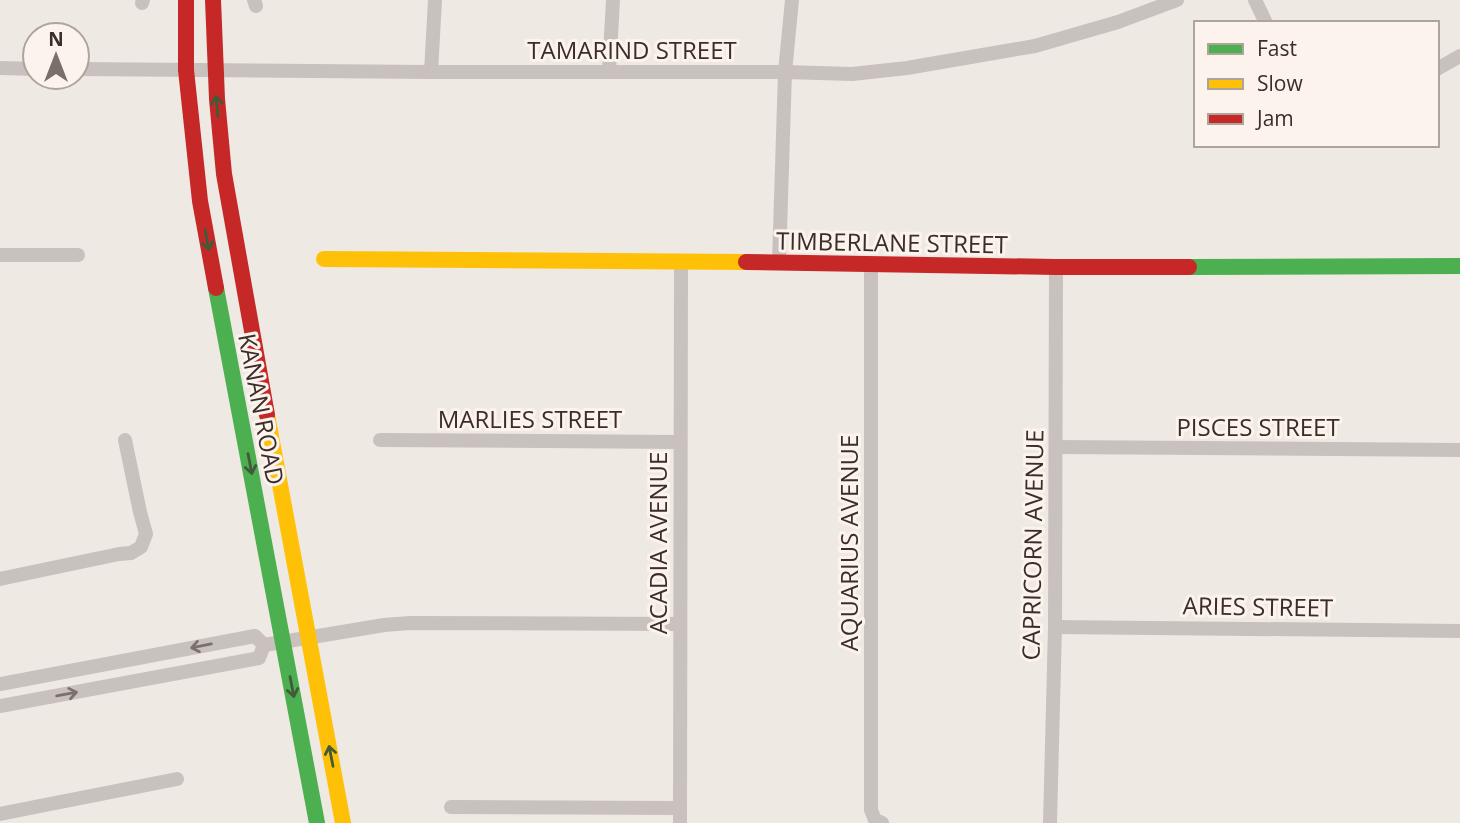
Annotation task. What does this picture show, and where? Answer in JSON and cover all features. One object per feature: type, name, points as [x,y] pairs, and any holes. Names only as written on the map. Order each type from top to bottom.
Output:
[{"type":"main road","name":"KANAN ROAD","points":[[186,0],[186,70],[200,201],[317,823]]},
{"type":"main road","name":"KANAN ROAD","points":[[213,0],[214,70],[226,198],[343,823]]},
{"type":"main road","name":"TIMBERLANE STREET","points":[[324,259],[1056,267],[1460,266]]},
{"type":"street","points":[[431,72],[435,0]]},
{"type":"street","points":[[609,72],[613,0]]},
{"type":"street","points":[[779,262],[785,72],[792,0]]},
{"type":"street","name":"TAMARIND STREET","points":[[91,69],[852,74],[945,63],[1035,47],[1118,22],[1177,0]]},
{"type":"street","points":[[1255,0],[1265,21]]},
{"type":"street","points":[[1439,68],[1460,56]]},
{"type":"street","points":[[0,68],[21,69]]},
{"type":"street","points":[[0,255],[78,255]]},
{"type":"street","name":"ACADIA AVENUE","points":[[680,816],[681,263]]},
{"type":"street","name":"AQUARIUS AVENUE","points":[[871,264],[871,810],[879,821]]},
{"type":"street","name":"CAPRICORN AVENUE","points":[[1050,823],[1055,627],[1056,267]]},
{"type":"street","points":[[0,579],[131,553],[141,547],[146,534],[125,440]]},
{"type":"street","name":"MARLIES STREET","points":[[380,440],[680,442]]},
{"type":"street","name":"PISCES STREET","points":[[1056,447],[1460,450]]},
{"type":"street","points":[[264,646],[410,623],[680,624]]},
{"type":"street","name":"ARIES STREET","points":[[1055,627],[1460,631]]},
{"type":"street","points":[[0,684],[256,636],[264,646]]},
{"type":"street","points":[[0,706],[259,658],[264,646]]},
{"type":"street","points":[[0,814],[177,779]]},
{"type":"street","points":[[451,807],[680,816]]},
{"type":"traffic: fast","points":[[1189,267],[1460,266]]},
{"type":"traffic: fast","points":[[216,288],[317,823]]},
{"type":"traffic: slow","points":[[324,259],[746,262]]},
{"type":"traffic: slow","points":[[267,415],[343,823]]},
{"type":"traffic: jam","points":[[186,0],[186,70],[200,201],[216,288]]},
{"type":"traffic: jam","points":[[213,0],[217,99],[224,174],[267,415]]},
{"type":"traffic: jam","points":[[746,262],[1189,267]]}]
